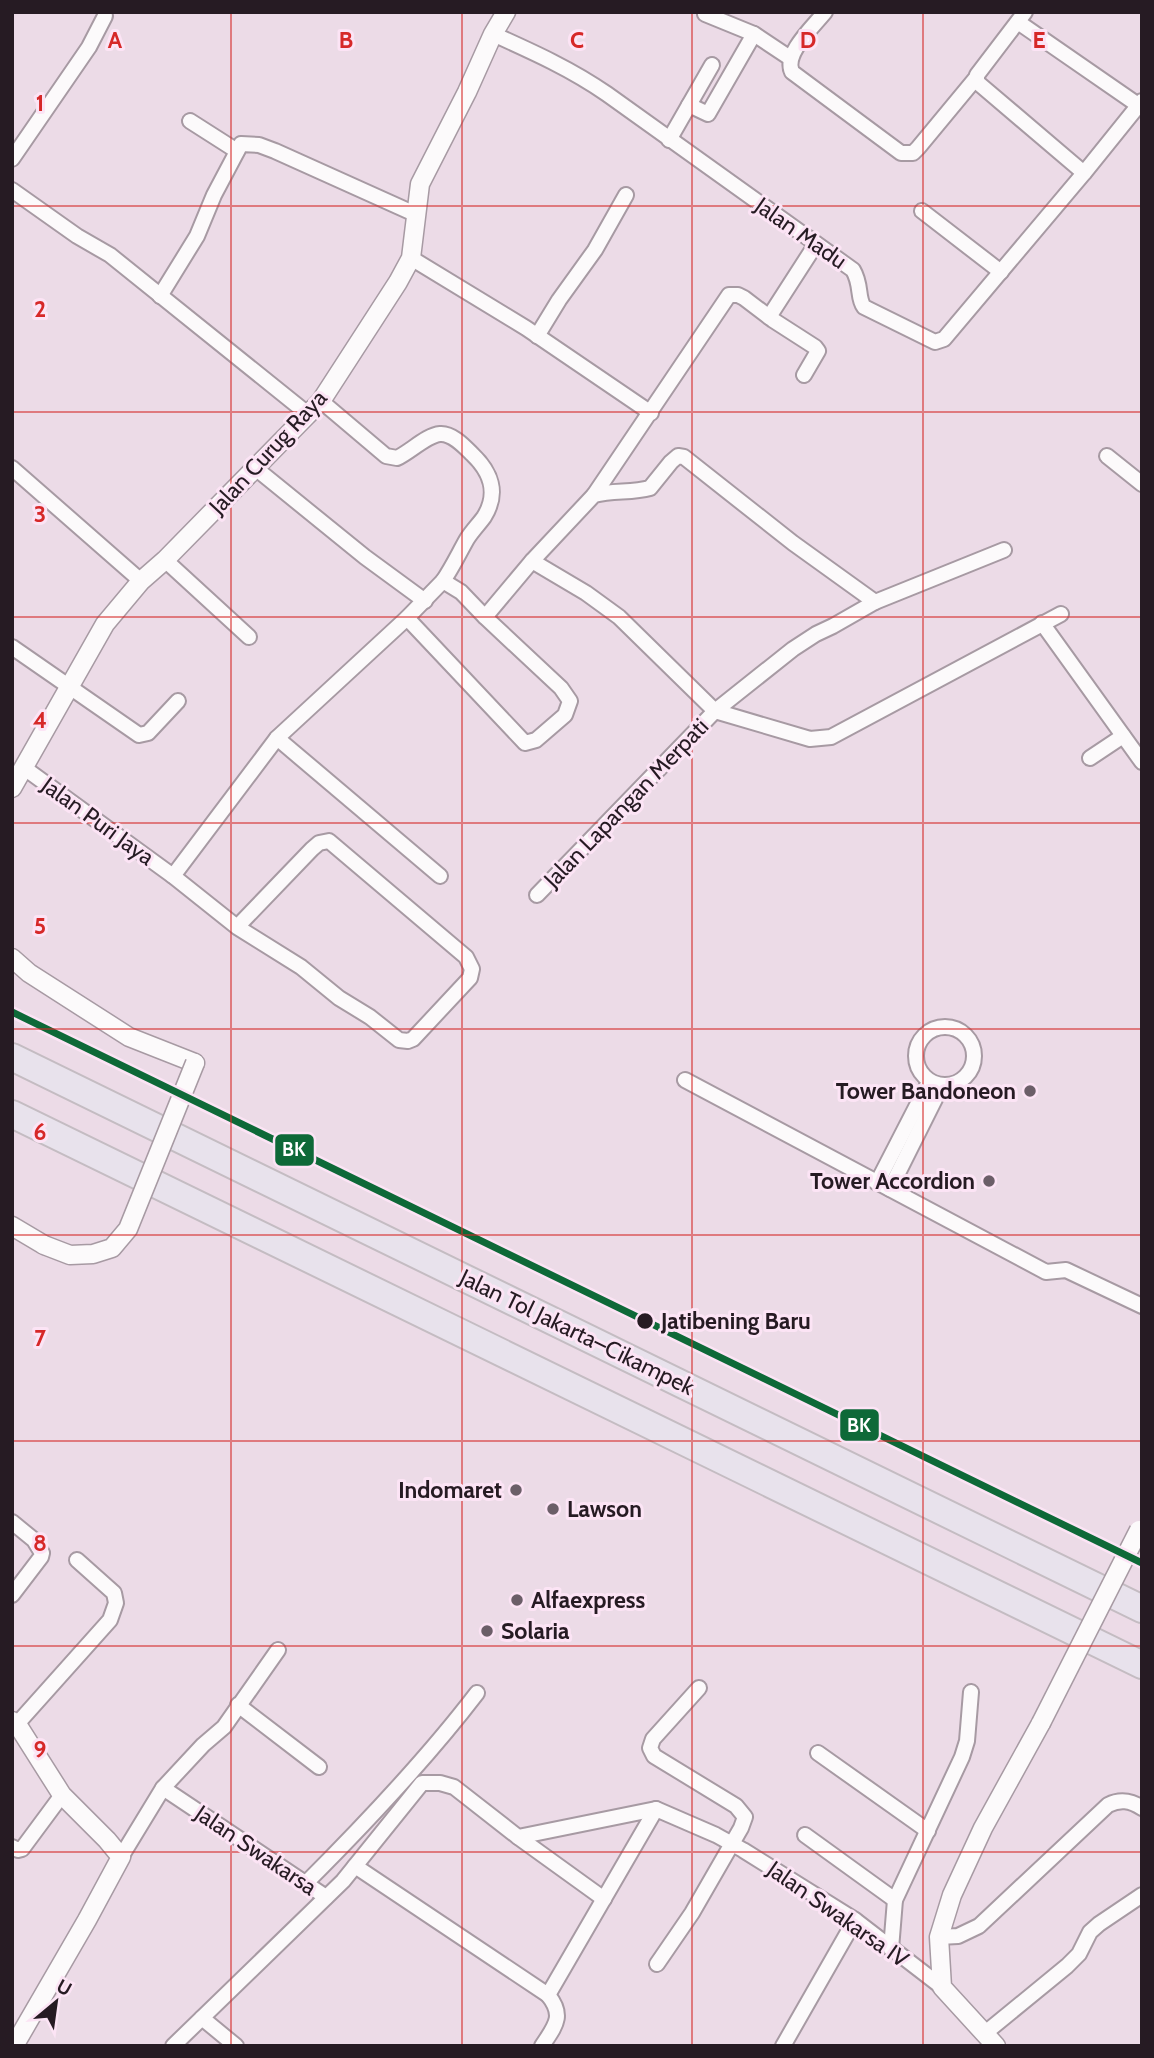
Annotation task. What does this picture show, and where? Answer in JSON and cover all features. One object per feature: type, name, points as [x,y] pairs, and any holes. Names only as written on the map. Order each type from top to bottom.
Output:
[{"type":"highway","name":"Jalan Tol Jakarta–Cikampek","points":[[12,1057],[1142,1609]]},
{"type":"highway","points":[[12,1114],[1142,1665]]},
{"type":"street","name":"Jalan Curug Raya","points":[[16,776],[105,624],[141,580],[165,560],[315,408],[398,282],[411,258],[420,184],[506,12]]},
{"type":"street","points":[[825,12],[790,58],[792,72],[901,153],[913,153],[918,148],[1022,17],[1140,103]]},
{"type":"street","points":[[705,13],[754,34],[790,58]]},
{"type":"street","points":[[12,159],[89,47],[106,16]]},
{"type":"street","name":"Jalan Madu","points":[[493,34],[554,61],[582,77],[853,270],[858,278],[860,302],[864,307],[935,342],[944,339],[1140,103]]},
{"type":"street","points":[[689,105],[708,114],[754,34]]},
{"type":"street","points":[[669,140],[712,65]]},
{"type":"street","points":[[976,78],[977,82],[1084,173]]},
{"type":"street","points":[[190,121],[237,151]]},
{"type":"street","points":[[160,296],[197,236],[214,195],[241,144],[267,148],[415,214]]},
{"type":"street","points":[[12,191],[77,236],[110,255],[160,296],[386,456],[397,458],[440,434],[453,438],[474,456],[491,482],[493,492],[490,506],[468,537],[443,581],[425,601],[277,738],[173,876]]},
{"type":"street","points":[[537,336],[595,250],[626,195]]},
{"type":"street","points":[[922,211],[1001,272]]},
{"type":"street","points":[[769,317],[816,244]]},
{"type":"street","points":[[411,258],[537,336],[651,413]]},
{"type":"street","points":[[485,617],[532,561],[594,495],[729,295],[744,298],[818,351],[804,375]]},
{"type":"street","points":[[594,495],[650,488],[671,462],[678,456],[684,457],[793,543],[875,602]]},
{"type":"street","points":[[1107,456],[1142,484]]},
{"type":"street","points":[[254,467],[365,557],[425,601]]},
{"type":"street","points":[[12,468],[141,580]]},
{"type":"street","name":"Jalan Lapangan Merpati","points":[[537,895],[715,711],[793,649],[875,602],[1004,550]]},
{"type":"street","points":[[165,560],[249,636]]},
{"type":"street","points":[[532,561],[586,593],[619,617],[715,711],[810,739],[831,737],[1061,614]]},
{"type":"street","points":[[407,618],[525,743],[536,740],[565,715],[570,701],[561,688],[461,592],[443,581]]},
{"type":"street","points":[[1042,623],[1142,762]]},
{"type":"street","points":[[12,647],[138,736],[148,733],[178,701]]},
{"type":"street","points":[[1090,758],[1123,736]]},
{"type":"street","points":[[277,738],[440,876]]},
{"type":"street","name":"Jalan Puri Jaya","points":[[16,776],[173,876],[237,927],[301,967],[338,998],[370,1017],[399,1040],[414,1039],[470,978],[472,969],[466,957],[329,841],[319,843],[312,849],[237,927]]},
{"type":"street","points":[[12,958],[29,973],[129,1037],[195,1063],[128,1229],[112,1248],[93,1254],[70,1255],[44,1245],[12,1226]]},
{"type":"street","points":[[685,1080],[1046,1272],[1066,1270],[1142,1307]]},
{"type":"street","points":[[884,1186],[935,1084]]},
{"type":"street","points":[[12,1522],[34,1540],[42,1553],[12,1595]]},
{"type":"street","points":[[1140,1528],[952,1895],[939,1937],[942,1987],[990,2040],[1079,1954],[1090,1932],[1142,1895]]},
{"type":"street","points":[[77,1560],[114,1593],[116,1604],[110,1620],[14,1723],[62,1795],[121,1857]]},
{"type":"street","points":[[14,2046],[163,1788],[223,1727],[278,1650]]},
{"type":"street","points":[[657,1964],[692,1913],[745,1817],[736,1806],[654,1756],[650,1748],[653,1740],[699,1688]]},
{"type":"street","points":[[891,1949],[895,1900],[967,1741],[971,1692]]},
{"type":"street","points":[[306,1883],[378,1810],[449,1730],[477,1693]]},
{"type":"street","points":[[238,1705],[319,1768]]},
{"type":"street","points":[[818,1753],[928,1832]]},
{"type":"street","name":"Jalan Swakarsa","points":[[163,1788],[326,1897],[355,1866],[422,1783],[440,1783],[454,1787],[518,1837]]},
{"type":"street","points":[[12,1847],[22,1849],[62,1795]]},
{"type":"street","points":[[939,1937],[958,1936],[979,1926],[1108,1805],[1127,1801],[1142,1808]]},
{"type":"street","points":[[518,1837],[656,1809],[733,1843]]},
{"type":"street","points":[[548,1995],[656,1809]]},
{"type":"street","points":[[805,1835],[895,1900]]},
{"type":"street","points":[[518,1837],[604,1899]]},
{"type":"street","name":"Jalan Swakarsa IV","points":[[733,1843],[855,1920],[942,1987]]},
{"type":"street","points":[[355,1866],[548,1995],[555,2004],[558,2015],[555,2026],[542,2046]]},
{"type":"street","points":[[173,2046],[326,1897]]},
{"type":"street","points":[[783,2046],[855,1920]]},
{"type":"street","points":[[202,2018],[236,2046]]},
{"type":"transit line","name":"BK","points":[[12,1012],[1142,1563]]},
{"type":"place","name":"Tower Bandoneon","points":[[1030,1091]]},
{"type":"place","name":"Tower Accordion","points":[[989,1181]]},
{"type":"place","name":"Jatibening Baru","points":[[645,1321]]},
{"type":"place","name":"Indomaret","points":[[516,1490]]},
{"type":"place","name":"Lawson","points":[[553,1509]]},
{"type":"place","name":"Alfaexpress","points":[[517,1600]]},
{"type":"place","name":"Solaria","points":[[487,1631]]}]
